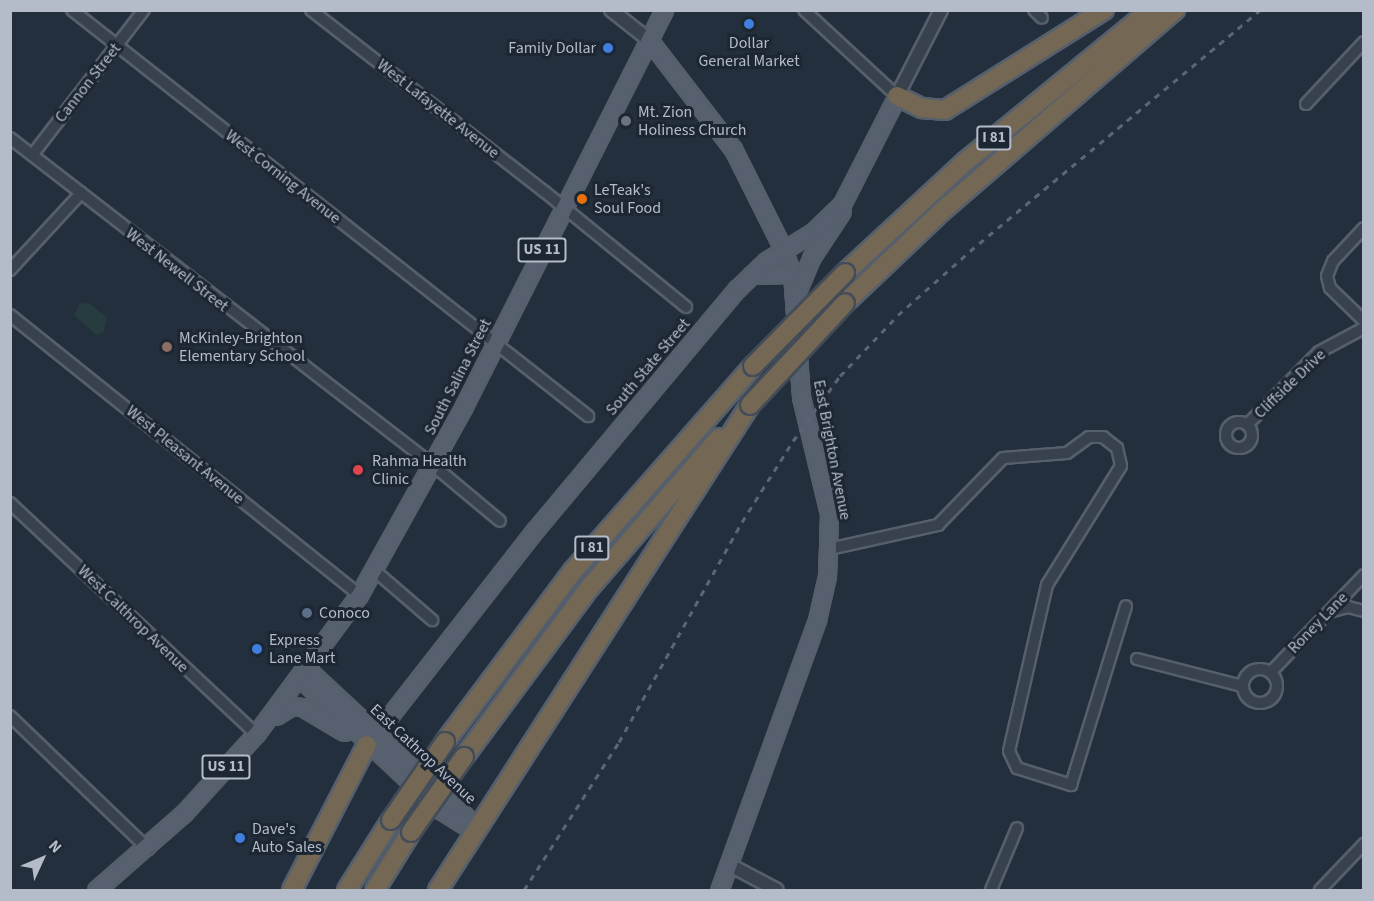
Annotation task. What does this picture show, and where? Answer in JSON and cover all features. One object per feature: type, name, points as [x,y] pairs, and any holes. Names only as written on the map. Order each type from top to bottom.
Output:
[{"type":"highway","points":[[897,96],[922,108],[945,110],[1104,10]]},
{"type":"highway","name":"I 81","points":[[347,891],[391,820],[445,742],[573,571],[753,366],[845,273],[965,162],[1151,10]]},
{"type":"highway","name":"I 81","points":[[375,891],[411,832],[464,757],[590,587],[750,405],[844,303],[942,211],[1175,10]]},
{"type":"highway","points":[[438,891],[474,831],[750,405]]},
{"type":"highway","points":[[292,891],[371,740]]},
{"type":"main road","name":"South Salina Street","points":[[96,891],[148,849],[267,722],[304,674],[359,595],[433,465],[664,10]]},
{"type":"main road","name":"East Brighton Avenue","points":[[649,40],[733,149],[783,249],[792,274],[795,297],[801,397],[826,500],[829,549],[817,620],[719,891]]},
{"type":"main road","name":"South State Street","points":[[371,740],[536,529],[751,275],[783,249],[828,219],[850,192],[897,96]]},
{"type":"main road","points":[[795,297],[811,258],[836,226],[850,192]]},
{"type":"main road","points":[[751,275],[792,274]]},
{"type":"main road","name":"East Cathrop Avenue","points":[[304,674],[440,810],[474,831]]},
{"type":"main road","points":[[267,722],[292,706],[302,707],[371,740]]},
{"type":"street","name":"West Corning Avenue","points":[[72,10],[497,341],[588,416]]},
{"type":"street","name":"Cannon Street","points":[[33,154],[144,10]]},
{"type":"street","name":"West Lafayette Avenue","points":[[311,10],[686,307]]},
{"type":"street","points":[[611,10],[649,40]]},
{"type":"street","points":[[804,10],[897,96]]},
{"type":"street","name":"South State Street","points":[[897,96],[941,10]]},
{"type":"street","points":[[1305,104],[1364,42]]},
{"type":"street","name":"West Newell Street","points":[[10,138],[433,465],[500,521]]},
{"type":"street","points":[[10,270],[81,194]]},
{"type":"street","points":[[1364,228],[1333,261],[1327,276],[1330,288],[1364,321]]},
{"type":"street","name":"West Pleasant Avenue","points":[[10,315],[359,595]]},
{"type":"street","name":"Cliffside Drive","points":[[1248,424],[1319,352],[1364,328]]},
{"type":"street","points":[[829,549],[938,525],[1003,458],[1067,453],[1089,437],[1104,437],[1117,448],[1121,466],[1047,585],[1009,751],[1017,768],[1071,785],[1126,606]]},
{"type":"street","name":"West Calthrop Avenue","points":[[10,503],[256,734]]},
{"type":"street","points":[[374,570],[432,620]]},
{"type":"street","name":"Roney Lane","points":[[1242,686],[1252,672],[1263,669],[1272,671],[1364,575]]},
{"type":"street","points":[[1329,612],[1348,607],[1364,611]]},
{"type":"street","points":[[1137,659],[1242,686],[1249,700],[1267,700],[1274,693],[1276,681],[1272,671]]},
{"type":"street","points":[[10,716],[148,849]]},
{"type":"street","points":[[991,891],[1017,828]]},
{"type":"street","points":[[1320,891],[1364,844]]},
{"type":"street","points":[[728,864],[777,891]]},
{"type":"green space","points":[[80,303],[90,304],[107,318],[103,333],[96,335],[74,315]]},
{"type":"railway","points":[[524,890],[619,742],[742,522],[793,441],[840,376],[898,315],[970,251],[1260,10]]},
{"type":"place","name":"Dollar General Market","points":[[749,24]]},
{"type":"place","name":"Family Dollar","points":[[608,48]]},
{"type":"place","name":"Mt. Zion Holiness Church","points":[[626,121]]},
{"type":"place","name":"LeTeak's Soul Food","points":[[582,199]]},
{"type":"place","name":"McKinley-Brighton Elementary School","points":[[167,347]]},
{"type":"place","name":"Rahma Health Clinic","points":[[358,470]]},
{"type":"place","name":"Conoco","points":[[307,613]]},
{"type":"place","name":"Express Lane Mart","points":[[257,649]]},
{"type":"place","name":"Dave's Auto Sales","points":[[240,838]]}]
